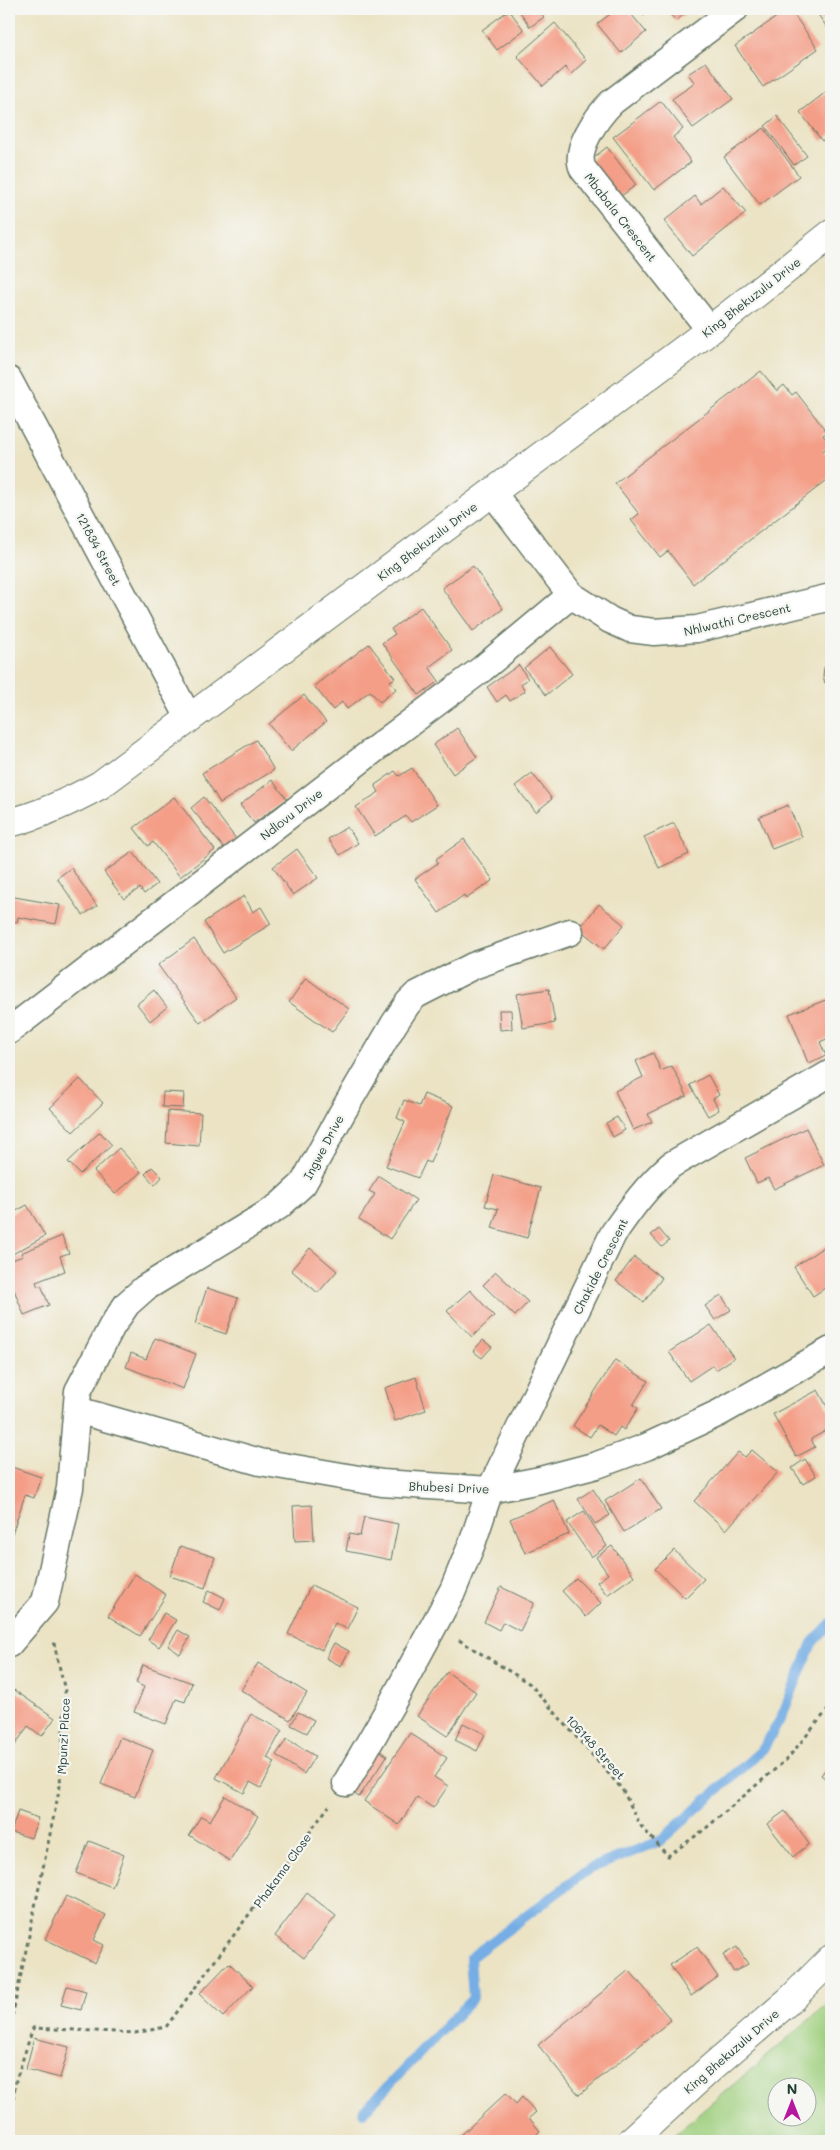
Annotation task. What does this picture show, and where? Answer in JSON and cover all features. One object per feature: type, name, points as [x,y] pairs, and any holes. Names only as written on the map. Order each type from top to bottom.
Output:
[{"type":"street","name":"Mbabala Crescent","points":[[710,330],[583,168],[579,160],[582,145],[599,118],[612,102],[734,9]]},
{"type":"street","name":"King Bhekuzulu Drive","points":[[9,823],[79,797],[100,785],[710,330],[831,234]]},
{"type":"street","name":"121834 Street","points":[[9,380],[189,718]]},
{"type":"street","name":"Nhlwathi Crescent","points":[[492,492],[570,595],[610,620],[630,629],[654,632],[697,629],[831,597]]},
{"type":"street","name":"Ndlovu Drive","points":[[9,1031],[371,752],[482,669],[570,595]]},
{"type":"street","name":"Ingwe Drive","points":[[77,1410],[78,1391],[112,1326],[127,1304],[145,1288],[279,1206],[303,1184],[394,1024],[416,995],[472,966],[570,932]]},
{"type":"street","name":"Chakide Crescent","points":[[490,1490],[613,1234],[635,1201],[671,1165],[831,1073]]},
{"type":"street","name":"Bhubesi Drive","points":[[77,1410],[260,1462],[382,1483],[490,1490],[540,1480],[588,1467],[646,1447],[719,1413],[831,1350]]},
{"type":"street","points":[[9,1644],[45,1602],[70,1488],[77,1410]]},
{"type":"street","points":[[346,1783],[391,1705],[453,1590],[490,1490]]},
{"type":"street","name":"King Bhekuzulu Drive","points":[[631,2141],[712,2067],[791,1999],[831,1959]]},
{"type":"path","name":"Mpunzi Place","points":[[9,2032],[60,1786],[65,1691],[45,1602]]},
{"type":"path","name":"106148 Street","points":[[435,1624],[530,1684],[622,1789],[641,1826],[668,1856],[706,1828],[787,1759],[831,1706]]},
{"type":"path","name":"Phakama Close","points":[[9,2131],[16,2080],[33,2028],[135,2033],[166,2027],[346,1783]]},
{"type":"green space","points":[[831,2001],[831,2141],[667,2141]]},
{"type":"building","points":[[524,9],[538,9],[544,17],[530,27],[520,12]]},
{"type":"building","points":[[617,9],[627,9],[646,32],[621,53],[597,24]]},
{"type":"building","points":[[638,9],[652,9],[643,15]]},
{"type":"building","points":[[665,9],[690,9],[676,21]]},
{"type":"building","points":[[790,9],[818,49],[763,87],[735,46]]},
{"type":"building","points":[[814,9],[831,9],[831,28],[829,30]]},
{"type":"building","points":[[509,10],[524,30],[497,50],[482,30]]},
{"type":"building","points":[[555,23],[586,60],[571,74],[565,67],[543,86],[517,56]]},
{"type":"building","points":[[706,62],[733,99],[693,128],[672,99],[695,83],[688,74]]},
{"type":"building","points":[[831,88],[831,134],[822,141],[800,112]]},
{"type":"building","points":[[661,101],[683,129],[673,137],[691,162],[654,190],[613,137]]},
{"type":"building","points":[[777,116],[807,156],[794,165],[765,126]]},
{"type":"building","points":[[764,128],[799,176],[760,205],[724,157]]},
{"type":"building","points":[[607,147],[636,185],[617,199],[588,162]]},
{"type":"building","points":[[723,186],[746,213],[692,256],[664,221],[695,196],[701,204]]},
{"type":"building","points":[[761,371],[777,391],[784,385],[792,395],[796,392],[827,432],[823,435],[830,445],[823,451],[831,461],[831,477],[693,584],[668,551],[660,557],[631,520],[639,514],[615,483]]},
{"type":"building","points":[[473,566],[503,609],[473,631],[442,588]]},
{"type":"building","points":[[421,607],[452,650],[429,667],[439,681],[419,695],[382,643],[395,634],[391,629]]},
{"type":"building","points":[[369,644],[395,678],[390,681],[396,689],[380,702],[370,691],[347,709],[342,702],[333,710],[314,686]]},
{"type":"building","points":[[550,647],[572,674],[546,695],[524,668]]},
{"type":"building","points":[[831,661],[831,688],[825,683],[823,676],[824,668]]},
{"type":"building","points":[[519,665],[528,679],[521,684],[525,691],[510,701],[506,695],[497,702],[487,687]]},
{"type":"building","points":[[304,695],[326,722],[291,751],[269,724]]},
{"type":"building","points":[[457,728],[477,757],[453,774],[433,745]]},
{"type":"building","points":[[256,740],[274,770],[220,803],[202,773]]},
{"type":"building","points":[[412,768],[437,805],[411,822],[406,816],[375,836],[356,807],[379,792],[375,785],[395,771],[399,776]]},
{"type":"building","points":[[532,773],[552,799],[536,812],[515,786]]},
{"type":"building","points":[[272,780],[287,799],[254,823],[240,805]]},
{"type":"building","points":[[174,797],[215,850],[180,877],[153,842],[148,846],[134,828]]},
{"type":"building","points":[[204,797],[236,839],[224,848],[191,808]]},
{"type":"building","points":[[788,805],[802,837],[772,849],[759,817]]},
{"type":"building","points":[[674,823],[689,854],[659,868],[644,837]]},
{"type":"building","points":[[347,827],[358,843],[340,855],[328,839]]},
{"type":"building","points":[[464,839],[493,880],[466,899],[464,895],[439,913],[415,879],[438,863],[436,859]]},
{"type":"building","points":[[297,849],[318,878],[293,895],[273,867]]},
{"type":"building","points":[[133,852],[157,884],[144,894],[140,888],[124,899],[104,872]]},
{"type":"building","points":[[71,868],[97,906],[83,915],[57,878]]},
{"type":"building","points":[[9,896],[60,905],[56,924],[18,917],[17,922],[9,921]]},
{"type":"building","points":[[244,896],[253,912],[261,907],[271,924],[223,953],[204,922]]},
{"type":"building","points":[[599,904],[624,925],[604,949],[579,929]]},
{"type":"building","points":[[194,939],[236,997],[200,1023],[158,965]]},
{"type":"building","points":[[306,978],[349,1009],[332,1032],[289,1002]]},
{"type":"building","points":[[549,989],[555,1023],[523,1028],[517,994]]},
{"type":"building","points":[[154,990],[167,1007],[150,1021],[137,1004]]},
{"type":"building","points":[[831,998],[831,1037],[820,1042],[826,1056],[808,1063],[789,1014]]},
{"type":"building","points":[[499,1010],[511,1010],[512,1029],[500,1030]]},
{"type":"building","points":[[653,1053],[661,1071],[672,1066],[687,1096],[648,1114],[652,1122],[633,1130],[615,1091],[643,1077],[636,1061]]},
{"type":"building","points":[[708,1075],[719,1095],[713,1099],[719,1110],[708,1116],[690,1085]]},
{"type":"building","points":[[80,1079],[103,1103],[73,1132],[50,1108]]},
{"type":"building","points":[[163,1092],[184,1093],[183,1108],[162,1107]]},
{"type":"building","points":[[424,1094],[453,1106],[430,1163],[426,1161],[418,1178],[386,1166],[405,1122],[397,1118],[404,1100],[419,1106]]},
{"type":"building","points":[[168,1111],[201,1113],[199,1146],[166,1143]]},
{"type":"building","points":[[617,1117],[625,1130],[613,1137],[606,1123]]},
{"type":"building","points":[[806,1128],[824,1165],[774,1189],[768,1178],[757,1183],[745,1158]]},
{"type":"building","points":[[100,1132],[112,1145],[80,1174],[68,1162]]},
{"type":"building","points":[[119,1148],[141,1172],[115,1194],[94,1171]]},
{"type":"building","points":[[152,1167],[162,1177],[155,1185],[145,1174]]},
{"type":"building","points":[[494,1175],[541,1188],[527,1238],[492,1228],[498,1209],[485,1206]]},
{"type":"building","points":[[379,1176],[416,1200],[390,1239],[359,1219],[375,1194],[369,1191]]},
{"type":"building","points":[[27,1205],[45,1236],[9,1256],[9,1215]]},
{"type":"building","points":[[659,1229],[669,1241],[662,1247],[651,1235]]},
{"type":"building","points":[[62,1236],[69,1253],[60,1256],[65,1271],[36,1282],[38,1287],[41,1285],[49,1305],[24,1315],[9,1277],[9,1261],[23,1256],[21,1253]]},
{"type":"building","points":[[831,1242],[831,1291],[828,1286],[813,1296],[794,1267]]},
{"type":"building","points":[[310,1248],[337,1271],[318,1293],[291,1270]]},
{"type":"building","points":[[634,1257],[662,1278],[644,1302],[616,1281]]},
{"type":"building","points":[[496,1272],[528,1302],[515,1316],[483,1285]]},
{"type":"building","points":[[207,1288],[238,1298],[226,1334],[195,1324]]},
{"type":"building","points":[[470,1290],[494,1316],[472,1337],[447,1311]]},
{"type":"building","points":[[721,1295],[731,1310],[715,1320],[705,1306]]},
{"type":"building","points":[[711,1325],[734,1358],[716,1370],[713,1365],[689,1381],[669,1352]]},
{"type":"building","points":[[155,1338],[196,1354],[183,1389],[126,1367],[131,1353],[146,1359]]},
{"type":"building","points":[[483,1340],[492,1347],[482,1358],[473,1351]]},
{"type":"building","points":[[615,1360],[648,1381],[633,1405],[638,1408],[624,1430],[620,1427],[614,1436],[598,1425],[590,1437],[573,1426]]},
{"type":"building","points":[[416,1377],[426,1410],[395,1421],[385,1388]]},
{"type":"building","points":[[818,1390],[831,1414],[831,1428],[811,1439],[815,1447],[796,1457],[773,1414]]},
{"type":"building","points":[[9,1418],[16,1420],[12,1433],[9,1432]]},
{"type":"building","points":[[752,1450],[778,1472],[726,1530],[694,1501],[738,1452],[745,1457]]},
{"type":"building","points":[[805,1459],[816,1476],[803,1484],[792,1468]]},
{"type":"building","points":[[9,1466],[41,1477],[34,1498],[25,1495],[9,1543]]},
{"type":"building","points":[[641,1478],[661,1509],[624,1532],[605,1501]]},
{"type":"building","points":[[593,1489],[610,1515],[595,1524],[578,1499]]},
{"type":"building","points":[[554,1500],[569,1534],[525,1553],[510,1519]]},
{"type":"building","points":[[312,1505],[314,1540],[295,1541],[293,1506]]},
{"type":"building","points":[[584,1511],[607,1546],[591,1557],[567,1522]]},
{"type":"building","points":[[364,1517],[398,1524],[391,1560],[346,1551],[349,1534],[360,1536]]},
{"type":"building","points":[[180,1546],[215,1557],[205,1588],[170,1576]]},
{"type":"building","points":[[612,1546],[634,1576],[607,1595],[597,1582],[608,1574],[596,1557]]},
{"type":"building","points":[[674,1550],[704,1579],[685,1598],[655,1569]]},
{"type":"building","points":[[135,1574],[166,1595],[140,1636],[108,1616]]},
{"type":"building","points":[[576,1578],[601,1603],[586,1617],[562,1591]]},
{"type":"building","points":[[311,1585],[358,1607],[347,1629],[335,1623],[322,1650],[288,1634]]},
{"type":"building","points":[[501,1587],[534,1603],[520,1631],[503,1622],[499,1630],[484,1622]]},
{"type":"building","points":[[209,1590],[225,1598],[220,1610],[203,1602]]},
{"type":"building","points":[[164,1613],[176,1620],[159,1647],[148,1640]]},
{"type":"building","points":[[178,1630],[190,1637],[180,1654],[168,1646]]},
{"type":"building","points":[[334,1643],[349,1651],[341,1666],[326,1658]]},
{"type":"building","points":[[258,1663],[307,1693],[290,1720],[241,1690]]},
{"type":"building","points":[[143,1665],[192,1683],[185,1702],[176,1699],[166,1724],[134,1712],[144,1687],[136,1683]]},
{"type":"building","points":[[447,1672],[476,1692],[447,1736],[417,1716]]},
{"type":"building","points":[[14,1690],[55,1718],[42,1736],[28,1726],[9,1754],[9,1696]]},
{"type":"building","points":[[298,1712],[314,1720],[307,1733],[291,1725]]},
{"type":"building","points":[[251,1714],[282,1730],[267,1758],[275,1762],[261,1788],[250,1782],[244,1793],[216,1778]]},
{"type":"building","points":[[463,1723],[485,1734],[477,1751],[455,1740]]},
{"type":"building","points":[[410,1733],[447,1758],[434,1777],[448,1786],[433,1808],[417,1797],[399,1825],[364,1801]]},
{"type":"building","points":[[120,1737],[153,1750],[135,1797],[101,1784]]},
{"type":"building","points":[[287,1739],[315,1756],[304,1774],[276,1755]]},
{"type":"building","points":[[376,1748],[387,1756],[359,1797],[347,1789]]},
{"type":"building","points":[[831,1762],[831,1783],[821,1775]]},
{"type":"building","points":[[225,1796],[258,1816],[230,1861],[189,1835],[201,1816],[210,1821]]},
{"type":"building","points":[[18,1811],[38,1818],[31,1838],[11,1832]]},
{"type":"building","points":[[785,1811],[809,1844],[793,1857],[767,1824]]},
{"type":"building","points":[[89,1841],[124,1855],[112,1887],[76,1873]]},
{"type":"building","points":[[307,1893],[336,1916],[304,1958],[275,1936]]},
{"type":"building","points":[[66,1896],[106,1915],[94,1940],[104,1945],[95,1963],[45,1939]]},
{"type":"building","points":[[697,1947],[718,1977],[691,1996],[670,1965]]},
{"type":"building","points":[[737,1947],[748,1964],[734,1972],[723,1955]]},
{"type":"building","points":[[229,1963],[253,1986],[223,2017],[199,1994]]},
{"type":"building","points":[[629,1970],[671,2020],[579,2095],[538,2045]]},
{"type":"building","points":[[67,1986],[86,1991],[81,2010],[61,2005]]},
{"type":"building","points":[[34,2038],[69,2047],[60,2078],[26,2069]]},
{"type":"building","points":[[506,2093],[516,2104],[522,2097],[536,2112],[529,2118],[540,2131],[530,2141],[465,2141],[460,2136]]},
{"type":"waterway","points":[[363,2112],[473,1998],[470,1958],[589,1869],[660,1841],[763,1749],[781,1718],[812,1643],[831,1623]]}]
